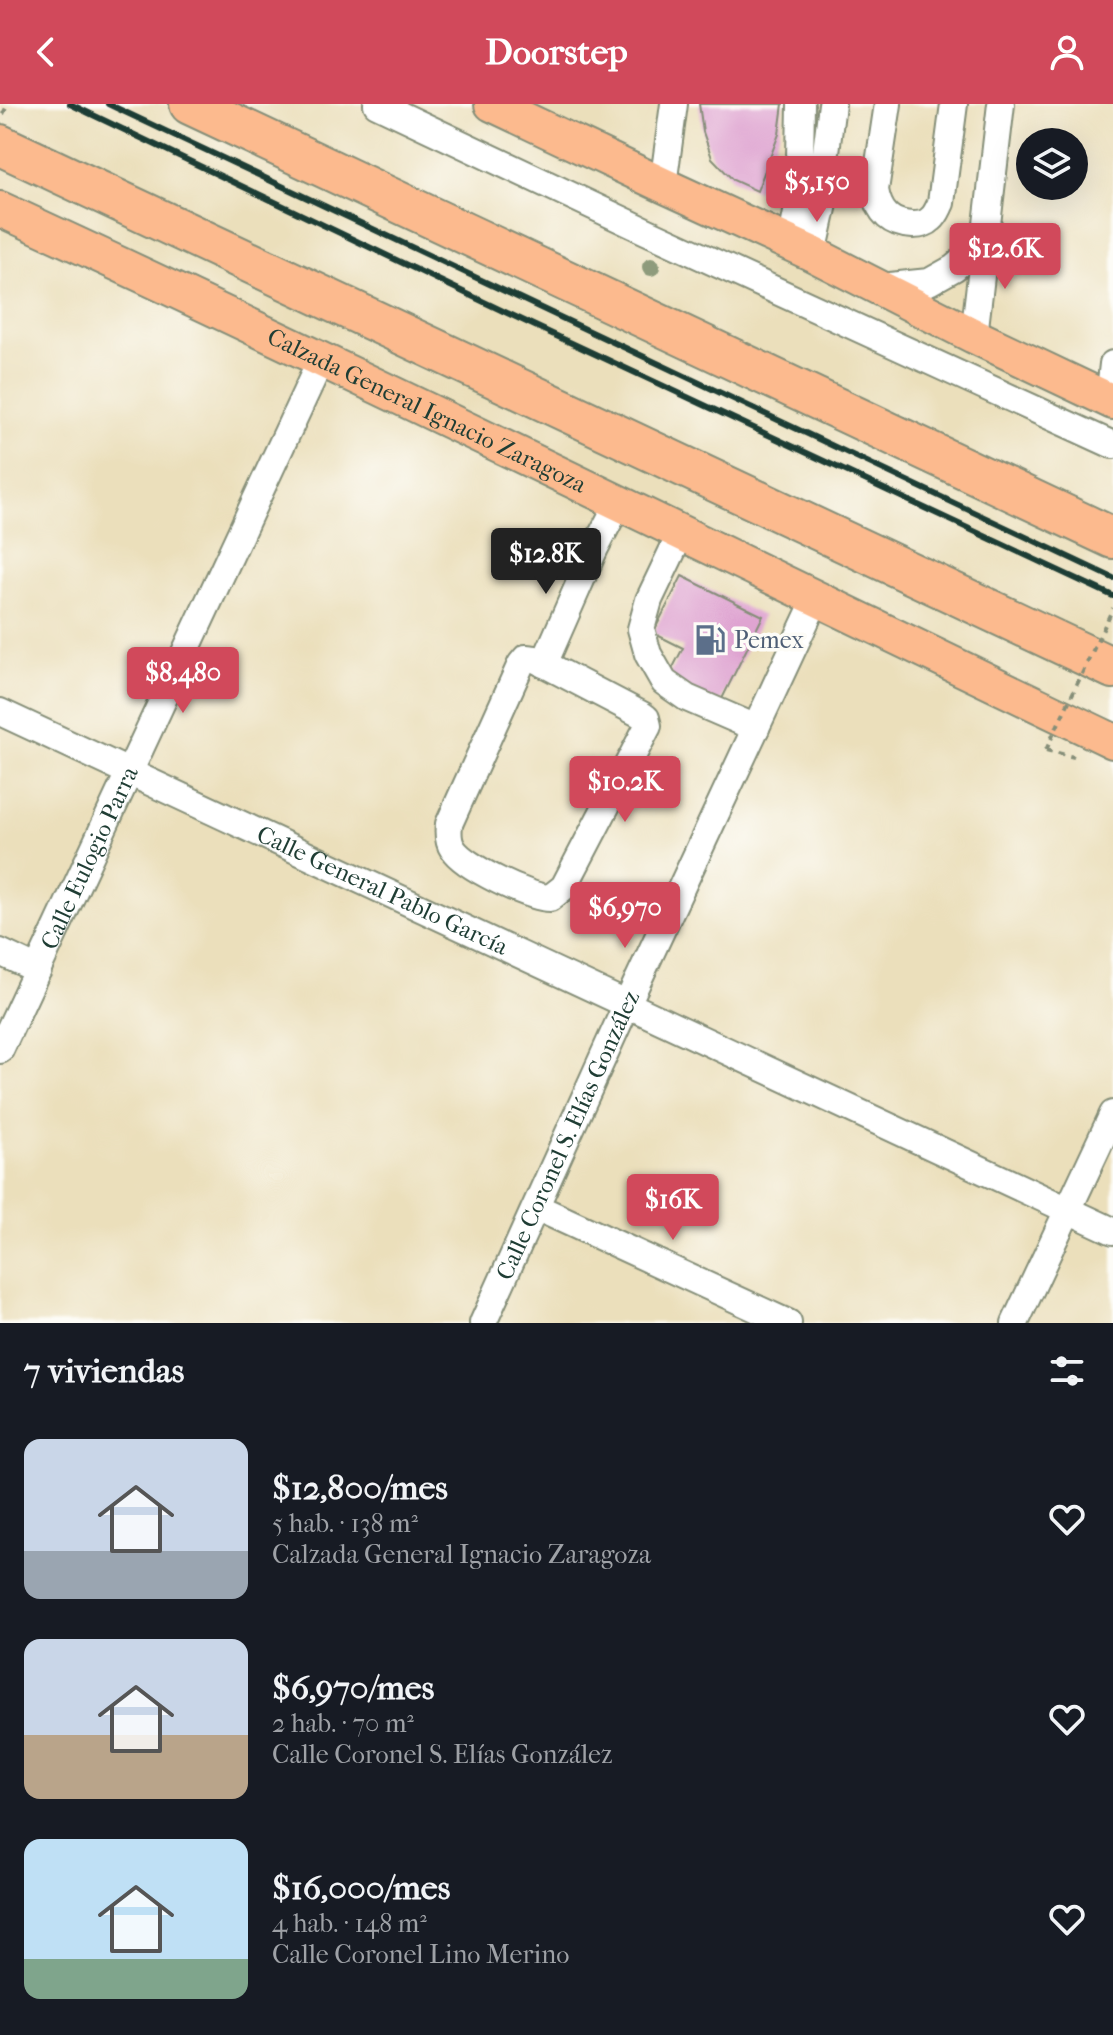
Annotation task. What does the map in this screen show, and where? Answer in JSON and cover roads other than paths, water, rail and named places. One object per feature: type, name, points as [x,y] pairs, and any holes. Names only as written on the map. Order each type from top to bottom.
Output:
[{"type":"highway","points":[[190,104],[1113,538]]},
{"type":"highway","points":[[0,145],[1113,668]]},
{"type":"main road","points":[[492,104],[796,246],[1111,401]]},
{"type":"main road","name":"Calzada General Ignacio Zaragoza","points":[[0,209],[619,502],[1113,741]]},
{"type":"street","points":[[377,104],[1113,445]]},
{"type":"street","points":[[663,185],[674,104]]},
{"type":"street","points":[[796,246],[825,199],[812,159],[801,104]]},
{"type":"street","points":[[796,246],[792,180],[812,159],[832,104]]},
{"type":"street","points":[[888,104],[875,190],[877,203],[891,220],[922,225],[934,218],[941,203],[954,104]]},
{"type":"street","points":[[974,336],[1001,104]]},
{"type":"street","points":[[880,287],[929,282],[954,268],[986,240]]},
{"type":"street","name":"Calle Eulogio Parra","points":[[0,1050],[321,360]]},
{"type":"street","points":[[1111,401],[1113,364]]},
{"type":"street","points":[[544,664],[595,548],[619,502]]},
{"type":"street","points":[[681,533],[649,600],[641,629],[648,654],[664,682],[687,698],[756,728]]},
{"type":"street","name":"Calle Coronel S. Elías González","points":[[483,1323],[627,1004],[816,599]]},
{"type":"street","points":[[531,658],[544,664],[642,715],[648,726],[564,887],[550,898],[532,896],[464,863],[450,846],[448,835],[449,824],[523,660],[531,658]]},
{"type":"street","name":"Calle General Pablo García","points":[[0,712],[1113,1231]]},
{"type":"street","points":[[0,952],[38,970]]},
{"type":"street","points":[[1015,1323],[1113,1114]]},
{"type":"street","points":[[536,1207],[788,1323]]},
{"type":"railway","points":[[70,104],[503,311],[1113,596]]},
{"type":"railway","points":[[108,104],[1113,578]]},
{"type":"place","name":"Pemex","points":[[710,640]]}]
